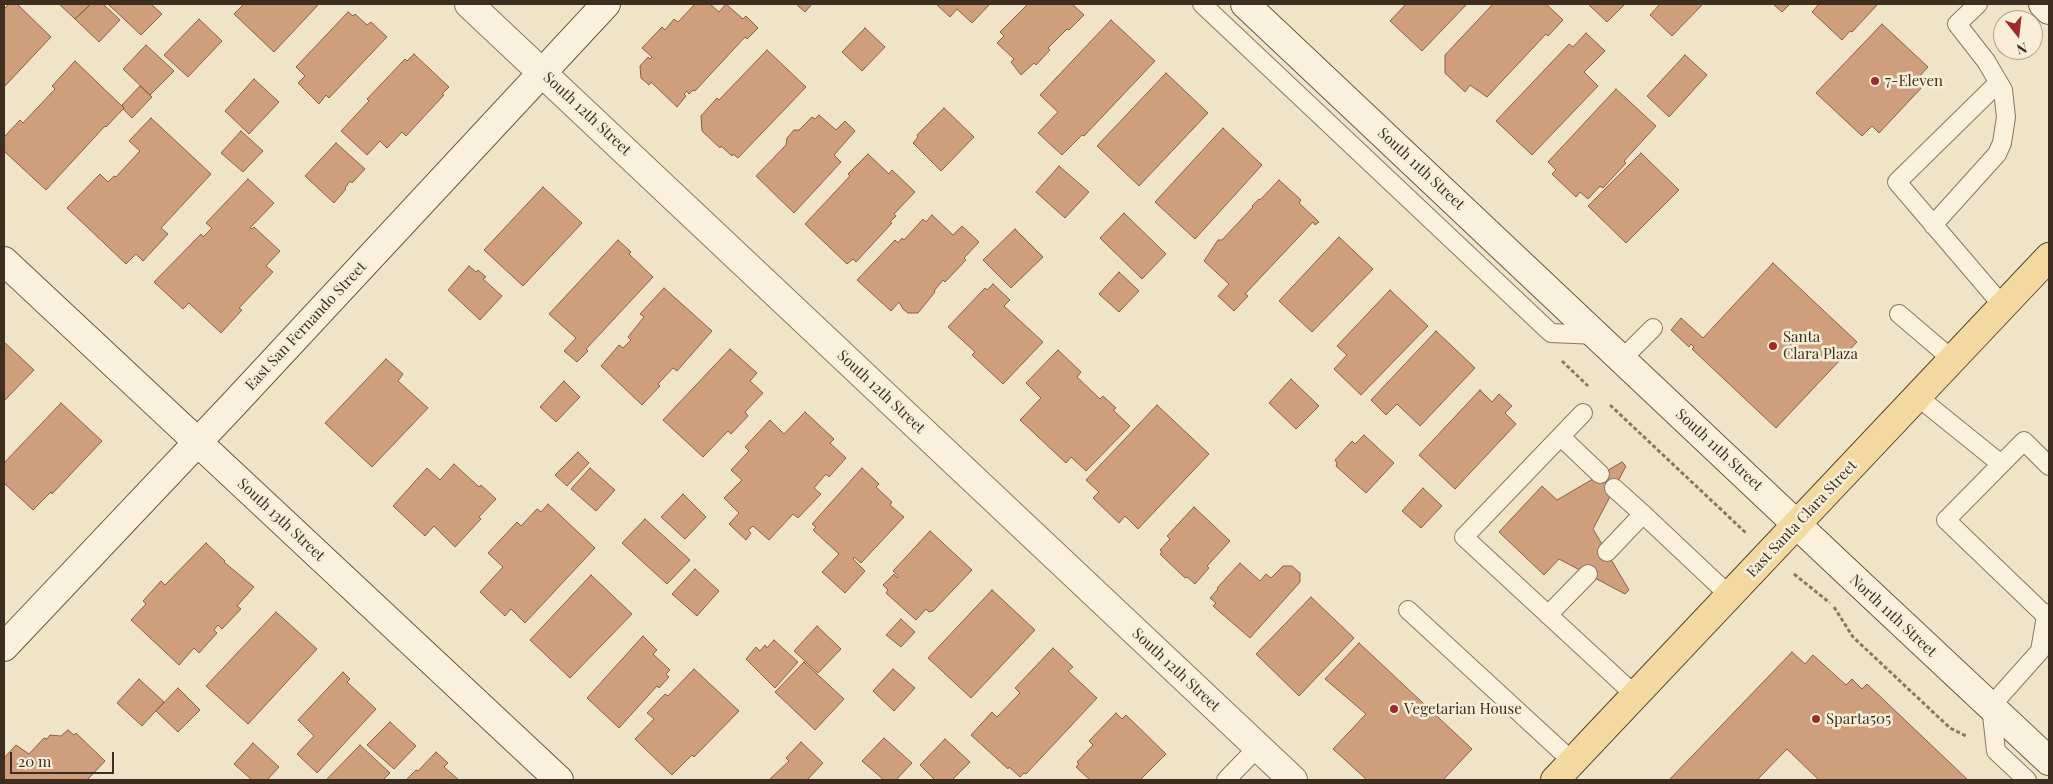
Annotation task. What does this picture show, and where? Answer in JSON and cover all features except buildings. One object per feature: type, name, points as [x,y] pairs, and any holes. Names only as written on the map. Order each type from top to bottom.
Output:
[{"type":"main road","name":"East Santa Clara Street","points":[[1564,771],[2049,257]]},
{"type":"street","name":"South 12th Street","points":[[469,4],[1293,780]]},
{"type":"street","name":"East San Fernando Street","points":[[4,647],[198,442],[606,4]]},
{"type":"street","name":"South 11th Street","points":[[1245,4],[1796,524]]},
{"type":"street","points":[[2043,4],[2049,10]]},
{"type":"street","name":"South 13th Street","points":[[4,260],[559,780]]},
{"type":"street","name":"North 11th Street","points":[[1796,524],[2049,761]]},
{"type":"lane","name":"South 11th Street","points":[[1202,4],[1551,333]]},
{"type":"lane","points":[[1933,225],[1996,154],[2002,143],[2006,118],[2003,90],[1986,61],[1958,24],[1978,4]]},
{"type":"lane","points":[[1998,83],[1896,182],[2003,306]]},
{"type":"lane","points":[[1899,314],[1953,360]]},
{"type":"lane","points":[[1622,359],[1653,328]]},
{"type":"lane","points":[[1551,333],[1597,335]]},
{"type":"lane","points":[[1918,397],[2001,464]]},
{"type":"lane","points":[[1583,413],[1464,537],[1635,695]]},
{"type":"lane","points":[[1561,437],[1600,474]]},
{"type":"lane","points":[[2027,780],[1996,751],[1991,706],[2040,651],[2047,614],[1946,520],[2024,441],[2049,466]]},
{"type":"lane","points":[[1614,488],[1730,596]]},
{"type":"lane","points":[[1607,552],[1643,514]]},
{"type":"lane","points":[[1548,615],[1588,574]]},
{"type":"lane","points":[[1408,610],[1564,771]]},
{"type":"lane","points":[[1226,780],[1258,747]]},
{"type":"path","points":[[1551,333],[1557,356],[1592,389]]},
{"type":"path","points":[[1606,402],[1711,500]]},
{"type":"path","points":[[1830,603],[1838,611],[1853,637],[1950,728],[1996,751]]},
{"type":"place","name":"7-Eleven","points":[[1875,81]]},
{"type":"place","name":"Santa Clara Plaza","points":[[1773,346]]},
{"type":"place","name":"Vegetarian House","points":[[1394,709]]},
{"type":"place","name":"Sparta505","points":[[1816,719]]}]
